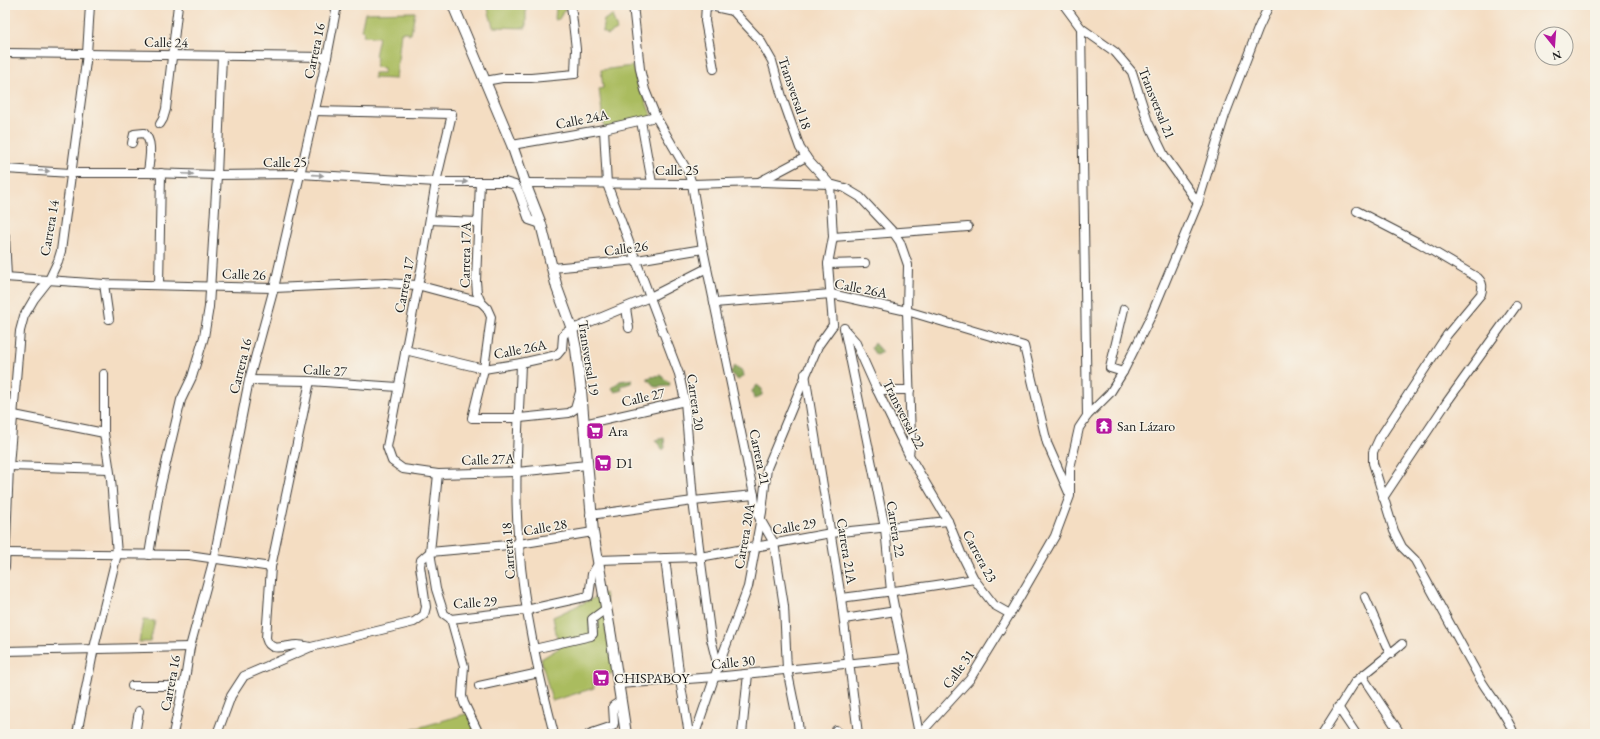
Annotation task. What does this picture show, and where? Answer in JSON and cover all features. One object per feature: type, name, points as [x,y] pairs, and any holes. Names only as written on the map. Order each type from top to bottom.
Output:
[{"type":"main road","name":"Transversal 19","points":[[453,5],[512,145],[541,224],[552,268],[572,329],[581,390],[592,532],[607,608],[626,734]]},
{"type":"street","name":"Carrera 14","points":[[5,567],[10,466],[20,331],[24,316],[34,299],[49,280],[58,261],[61,250],[87,54],[90,5]]},
{"type":"street","points":[[160,124],[165,114],[178,5]]},
{"type":"street","name":"Carrera 16","points":[[173,734],[184,686],[190,647],[214,558],[249,380],[274,288],[327,57],[337,5]]},
{"type":"street","points":[[485,81],[575,74],[576,49],[571,5]]},
{"type":"street","name":"Carrera 21","points":[[633,5],[640,69],[645,90],[656,117],[688,172],[692,184],[703,249],[754,495],[756,512],[774,543],[784,606],[787,670],[799,734]]},
{"type":"street","points":[[714,69],[705,21],[706,5],[731,8]]},
{"type":"street","name":"Transversal 21","points":[[1064,5],[1081,28],[1115,52],[1132,72],[1151,129],[1164,155],[1198,203]]},
{"type":"street","points":[[1070,496],[1070,468],[1079,428],[1087,416],[1110,393],[1123,372],[1151,316],[1198,203],[1225,115],[1258,29],[1269,5]]},
{"type":"street","name":"Transversal 18","points":[[731,8],[760,40],[772,61],[783,100],[800,148],[830,184]]},
{"type":"street","points":[[1081,28],[1087,416]]},
{"type":"street","name":"Calle 24","points":[[5,53],[327,57]]},
{"type":"street","points":[[149,555],[159,493],[181,400],[192,377],[204,337],[211,286],[222,56]]},
{"type":"street","name":"Carrera 17","points":[[314,111],[452,114],[436,182],[387,448],[392,461]]},
{"type":"street","name":"Calle 24A","points":[[512,145],[604,129],[656,117]]},
{"type":"street","points":[[641,120],[652,183]]},
{"type":"street","name":"Carrera 20","points":[[604,129],[606,184],[637,260],[679,374],[685,401],[693,501],[711,639],[718,667]]},
{"type":"street","points":[[132,143],[134,134],[144,133],[147,136],[150,147],[148,172]]},
{"type":"street","points":[[759,182],[806,156]]},
{"type":"street","name":"Calle 25","points":[[5,169],[71,173],[148,172],[217,176],[300,174],[436,182],[505,182],[514,185],[519,192],[530,220],[541,224]]},
{"type":"street","points":[[159,285],[161,173]]},
{"type":"street","name":"Carrera 17A","points":[[480,182],[476,281],[477,293],[491,317],[484,369],[472,418],[520,418]]},
{"type":"street","name":"Calle 25","points":[[525,183],[692,184],[759,182],[830,184]]},
{"type":"street","points":[[844,328],[833,325],[828,264],[833,237],[830,184],[845,188],[860,197],[893,232],[900,242],[908,266],[907,311],[911,440],[909,455]]},
{"type":"street","points":[[1357,211],[1419,243],[1478,278],[1482,283],[1481,294],[1447,335],[1380,439],[1373,452],[1373,463],[1394,531],[1402,547],[1416,560],[1488,694],[1504,711],[1514,734]]},
{"type":"street","points":[[430,220],[478,222]]},
{"type":"street","points":[[833,237],[968,227]]},
{"type":"street","points":[[5,236],[6,277]]},
{"type":"street","name":"Calle 26","points":[[552,268],[637,260],[703,249]]},
{"type":"street","points":[[828,264],[865,263]]},
{"type":"street","points":[[572,329],[626,308],[707,268]]},
{"type":"street","name":"Calle 26","points":[[6,277],[104,284],[274,288],[386,283],[417,285],[481,302]]},
{"type":"street","points":[[104,284],[109,319]]},
{"type":"street","name":"Calle 26A","points":[[714,303],[830,294],[907,311],[1024,346],[1047,443],[1070,496]]},
{"type":"street","points":[[1383,498],[1447,402],[1516,306]]},
{"type":"street","points":[[626,308],[629,328]]},
{"type":"street","points":[[1123,372],[1110,368],[1124,309]]},
{"type":"street","name":"Carrera 20A","points":[[695,734],[748,587],[761,519],[767,468],[805,374],[818,346],[833,325]]},
{"type":"street","name":"Transversal 22","points":[[844,328],[855,341],[876,390],[909,455],[948,521]]},
{"type":"street","name":"Carrera 22","points":[[844,328],[885,528],[891,591],[920,734]]},
{"type":"street","name":"Calle 26A","points":[[405,350],[484,369],[521,363],[560,353],[562,349],[562,336],[572,329]]},
{"type":"street","name":"Carrera 18","points":[[521,363],[517,472],[519,544],[526,610],[554,734]]},
{"type":"street","points":[[77,734],[94,648],[117,554],[104,433],[104,374]]},
{"type":"street","name":"Carrera 21A","points":[[805,374],[841,598],[858,734]]},
{"type":"street","name":"Calle 27","points":[[249,380],[398,387]]},
{"type":"street","points":[[310,382],[271,568],[266,638],[267,643],[276,648],[298,645],[311,647]]},
{"type":"street","points":[[520,418],[569,413],[575,409],[581,390]]},
{"type":"street","points":[[876,390],[910,390]]},
{"type":"street","name":"Calle 27","points":[[584,424],[685,401]]},
{"type":"street","points":[[14,415],[104,433]]},
{"type":"street","name":"Calle 27A","points":[[392,461],[403,468],[438,474],[517,472],[587,465]]},
{"type":"street","points":[[10,466],[109,469]]},
{"type":"street","points":[[438,474],[430,552],[436,589],[444,614],[449,618],[464,666],[462,696],[479,734]]},
{"type":"street","points":[[590,516],[693,501],[754,495]]},
{"type":"street","name":"Calle 31","points":[[920,734],[970,679],[1055,536],[1070,496]]},
{"type":"street","name":"Calle 29","points":[[449,618],[526,610],[589,596],[592,574],[598,562],[700,557],[831,533],[948,521]]},
{"type":"street","name":"Carrera 23","points":[[948,521],[961,553],[974,579],[994,606],[1010,614]]},
{"type":"street","name":"Calle 28","points":[[430,552],[519,544],[592,532]]},
{"type":"street","points":[[217,734],[231,696],[244,676],[311,647],[414,622],[424,615],[426,607],[420,566],[421,560],[430,552]]},
{"type":"street","points":[[6,553],[190,556],[214,558],[271,568]]},
{"type":"street","points":[[665,558],[680,680],[689,734]]},
{"type":"street","points":[[841,598],[932,587],[974,579]]},
{"type":"street","points":[[1365,597],[1390,654]]},
{"type":"street","points":[[534,649],[591,636],[593,634],[592,619],[607,608]]},
{"type":"street","points":[[844,619],[896,611]]},
{"type":"street","points":[[1322,734],[1355,682],[1402,644]]},
{"type":"street","points":[[5,651],[190,647]]},
{"type":"street","name":"Calle 30","points":[[619,684],[748,674],[904,658]]},
{"type":"street","points":[[479,686],[539,673]]},
{"type":"street","points":[[742,734],[748,674]]},
{"type":"street","points":[[1362,676],[1398,730]]},
{"type":"street","points":[[132,686],[184,686]]},
{"type":"street","points":[[589,734],[613,726],[613,706],[621,701]]},
{"type":"street","points":[[1338,707],[1356,734]]},
{"type":"street","points":[[135,734],[139,711]]},
{"type":"green space","points":[[487,5],[526,5],[526,28],[493,27]]},
{"type":"green space","points":[[556,5],[568,6],[569,9],[565,9],[559,19],[555,20]]},
{"type":"green space","points":[[415,12],[411,34],[408,34],[408,32],[401,32],[396,79],[374,78],[374,73],[384,73],[384,68],[375,67],[377,58],[375,56],[379,37],[363,36],[364,31],[361,30],[365,13]]},
{"type":"green space","points":[[612,15],[617,30],[608,35],[602,31],[604,20]]},
{"type":"green space","points":[[632,66],[652,117],[604,128],[599,89],[603,88],[601,70]]},
{"type":"green space","points":[[874,343],[882,352],[876,355],[871,348]]},
{"type":"green space","points":[[735,366],[743,371],[744,376],[738,380],[730,373]]},
{"type":"green space","points":[[660,375],[670,383],[669,386],[655,387],[647,378]]},
{"type":"green space","points":[[633,379],[631,383],[621,386],[622,390],[615,392],[612,388],[620,381]]},
{"type":"green space","points":[[757,385],[762,389],[762,395],[754,399],[752,391]]},
{"type":"green space","points":[[664,438],[665,448],[663,450],[655,440]]},
{"type":"green space","points":[[605,593],[618,669],[607,676],[593,681],[594,688],[552,701],[541,659],[559,648],[553,617]]},
{"type":"green space","points":[[143,620],[155,621],[150,642],[139,642]]},
{"type":"green space","points":[[472,712],[484,734],[397,734]]},
{"type":"place","name":"San Lázaro","points":[[1104,426]]},
{"type":"place","name":"Ara","points":[[595,431]]},
{"type":"place","name":"D1","points":[[603,463]]},
{"type":"place","name":"CHISPABOY","points":[[601,678]]}]
